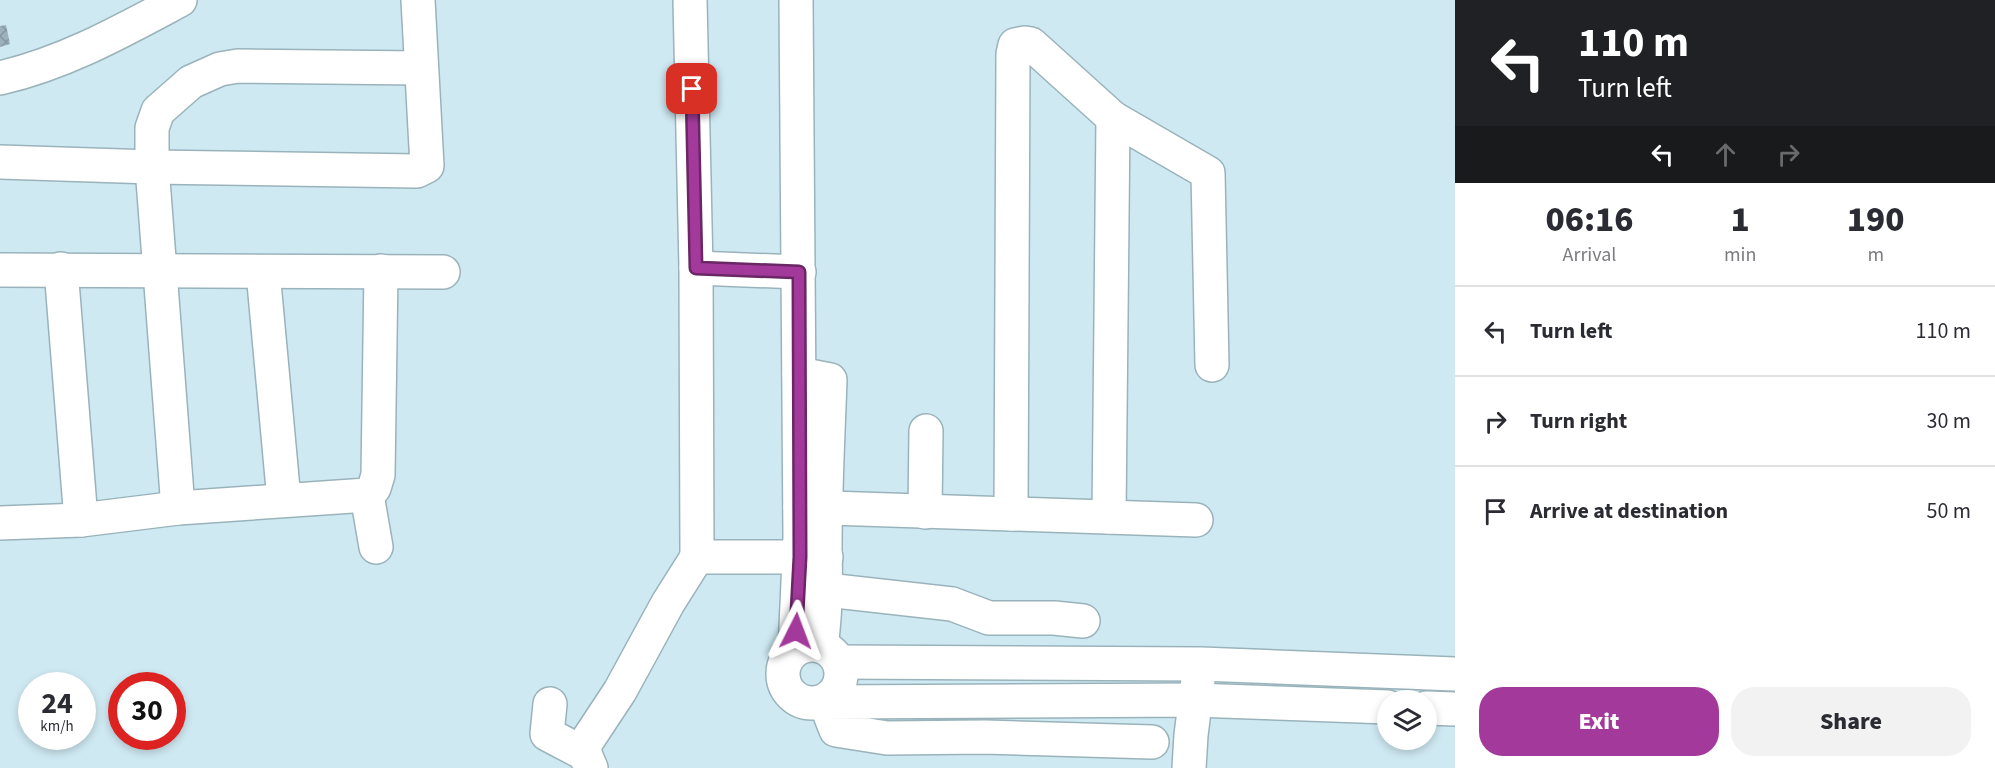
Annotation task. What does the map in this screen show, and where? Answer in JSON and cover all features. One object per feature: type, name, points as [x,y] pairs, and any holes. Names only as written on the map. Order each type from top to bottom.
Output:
[{"type":"street","points":[[0,78],[48,64],[100,42],[180,0]]},
{"type":"street","points":[[0,162],[417,171],[427,166],[418,0]]},
{"type":"street","points":[[588,761],[585,744],[620,691],[668,603],[697,557],[696,268],[690,0]]},
{"type":"street","points":[[796,0],[799,374],[830,380],[813,508],[812,591],[825,619],[818,652]]},
{"type":"street","points":[[1011,514],[1013,54],[1015,45],[1031,44],[1113,118],[1208,173],[1212,365]]},
{"type":"street","points":[[178,508],[152,167],[152,128],[158,111],[192,82],[220,69],[238,66],[422,68]]},
{"type":"street","points":[[1109,517],[1113,118]]},
{"type":"street","points":[[696,268],[799,272]]},
{"type":"street","points":[[61,269],[81,520]]},
{"type":"street","points":[[0,270],[443,272]]},
{"type":"street","points":[[263,272],[284,500]]},
{"type":"street","points":[[0,523],[81,520],[178,508],[367,495],[374,488],[378,475],[387,272]]},
{"type":"street","points":[[387,272],[398,419]]},
{"type":"street","points":[[925,512],[926,431]]},
{"type":"street","points":[[367,495],[376,547]]},
{"type":"street","points":[[813,508],[1196,520]]},
{"type":"street","points":[[697,557],[813,557]]},
{"type":"street","points":[[812,591],[952,604],[989,618],[1054,618],[1083,621]]},
{"type":"street","points":[[818,652],[842,677],[837,692],[825,702]]},
{"type":"street","points":[[1377,707],[1194,700],[825,702],[813,704],[800,702],[790,694],[784,684],[782,671],[786,659],[818,652],[1006,663],[1201,664],[1455,674]]},
{"type":"street","points":[[1006,663],[1006,701]]},
{"type":"street","points":[[1189,768],[1194,700],[1201,664]]},
{"type":"street","points":[[825,702],[837,730],[887,738],[985,737],[1152,742]]},
{"type":"street","points":[[550,704],[547,734],[588,761]]},
{"type":"street","points":[[1437,709],[1455,710]]},
{"type":"building","points":[[6,25],[10,44],[0,47],[0,26]]},
{"type":"route","points":[[692,89],[696,268],[799,272],[800,557],[796,631]]}]
